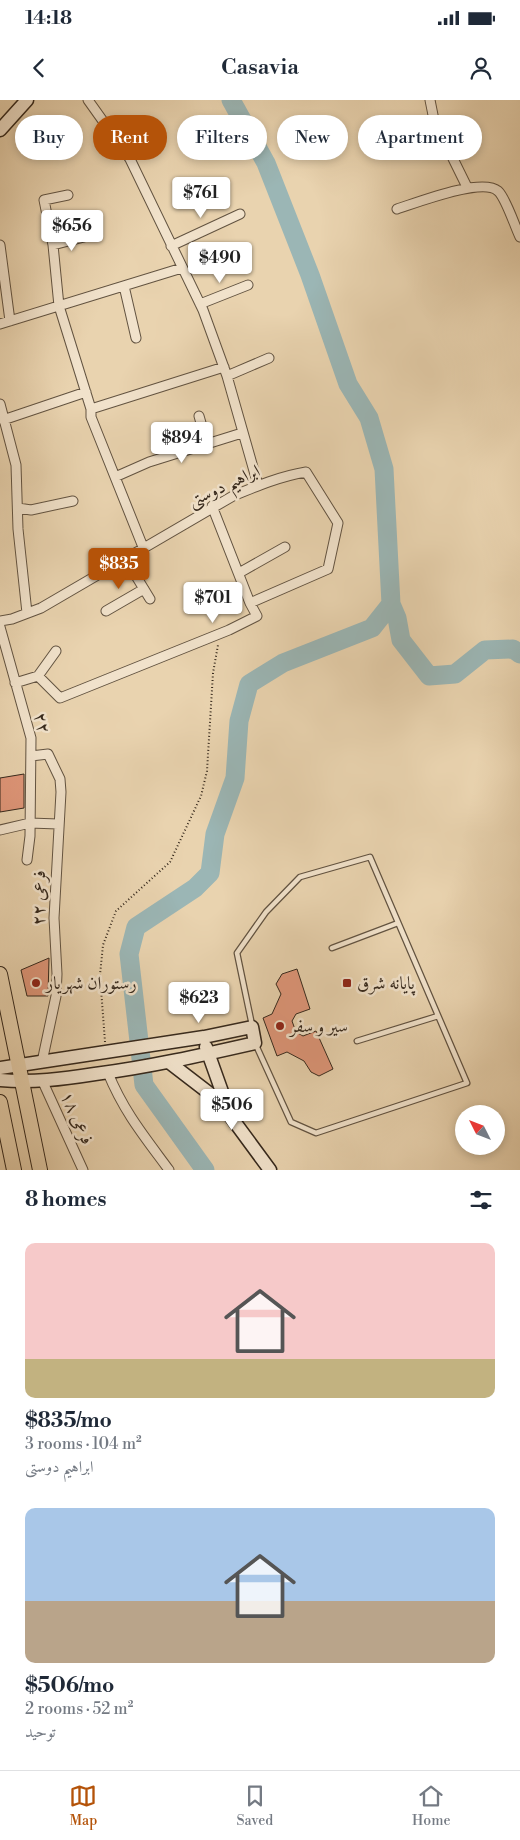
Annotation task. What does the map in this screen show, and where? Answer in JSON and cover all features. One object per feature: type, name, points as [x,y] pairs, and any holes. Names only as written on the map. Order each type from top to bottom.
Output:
[{"type":"main road","points":[[0,974],[40,1170]]},
{"type":"main road","points":[[0,1102],[4,1144],[14,1170]]},
{"type":"street","points":[[0,130],[26,100]]},
{"type":"street","points":[[88,100],[130,159],[200,304],[225,371],[258,485]]},
{"type":"street","points":[[430,100],[434,120],[467,187]]},
{"type":"street","points":[[397,210],[467,187],[497,190],[520,237]]},
{"type":"street","points":[[68,194],[44,200],[53,245],[59,306],[91,409],[91,418],[143,548]]},
{"type":"street","points":[[172,246],[240,214]]},
{"type":"street","points":[[53,245],[84,237]]},
{"type":"street","points":[[0,245],[10,321]]},
{"type":"street","points":[[0,324],[182,268]]},
{"type":"street","points":[[200,304],[248,285]]},
{"type":"street","points":[[124,286],[136,338]]},
{"type":"street","points":[[91,409],[269,358]]},
{"type":"street","points":[[4,420],[86,392]]},
{"type":"street","points":[[0,404],[16,465],[26,613]]},
{"type":"street","points":[[199,416],[207,444]]},
{"type":"street","points":[[115,477],[149,462],[242,433]]},
{"type":"street","name":"ابراهیم دوستی","points":[[0,621],[41,608],[212,506],[258,485],[306,472],[338,524],[328,569],[250,603]]},
{"type":"street","points":[[18,508],[30,510],[72,500]]},
{"type":"street","points":[[38,676],[60,698],[219,634],[257,616],[250,603],[212,506]]},
{"type":"street","points":[[239,573],[285,547]]},
{"type":"street","points":[[125,558],[150,599]]},
{"type":"street","points":[[106,611],[144,589]]},
{"type":"street","name":"۲۲","points":[[0,627],[31,738],[30,823],[27,860]]},
{"type":"street","points":[[15,683],[38,676],[56,651]]},
{"type":"street","name":"فرعی ۲۲","points":[[31,756],[48,754],[60,779],[61,792],[54,918],[56,988],[42,1062]]},
{"type":"street","points":[[0,830],[30,823],[58,824]]},
{"type":"street","points":[[0,1068],[204,1038],[252,1027],[256,1043],[131,1070],[23,1082],[0,1080]]},
{"type":"street","points":[[204,1038],[207,1054],[231,1117]]},
{"type":"street","points":[[170,1063],[209,1093],[231,1117],[270,1170]]},
{"type":"street","points":[[108,1072],[119,1099],[134,1125],[169,1170]]},
{"type":"street","name":"فرعی ۱۸","points":[[42,1080],[82,1170]]},
{"type":"lane","points":[[252,1027],[237,953],[266,912],[300,877],[370,856],[467,1083],[316,1133],[291,1122],[256,1043]]},
{"type":"lane","points":[[332,948],[398,923]]},
{"type":"lane","points":[[357,1041],[438,1016]]},
{"type":"path","points":[[106,1052],[100,975],[103,945],[116,911],[170,862],[201,796],[207,771],[213,673],[219,634]]},
{"type":"building","points":[[24,774],[24,808],[0,812],[0,778]]},
{"type":"building","name":"رستوران شهریار","points":[[49,958],[48,996],[27,996],[21,970]]},
{"type":"building","name":"سیر و سفر","points":[[297,969],[310,1009],[296,1014],[292,1021],[296,1032],[303,1036],[316,1031],[333,1069],[319,1076],[311,1072],[304,1061],[287,1052],[277,1056],[263,1018],[272,1014],[281,994],[276,984],[282,974]]},
{"type":"waterway","points":[[205,1170],[144,1085],[129,954],[136,927],[195,888],[210,873],[215,834],[235,778],[239,721],[249,684],[283,663],[372,628],[391,604],[384,469],[369,418],[348,384],[310,275],[266,163],[231,100]]},
{"type":"waterway","points":[[391,604],[397,618],[401,640],[429,676],[455,674],[485,650],[513,649],[520,654]]},
{"type":"place","name":"رستوران شهریار","points":[[36,983]]},
{"type":"place","name":"پایانه شرق","points":[[347,983]]},
{"type":"place","name":"سیر و سفر","points":[[280,1026]]}]
